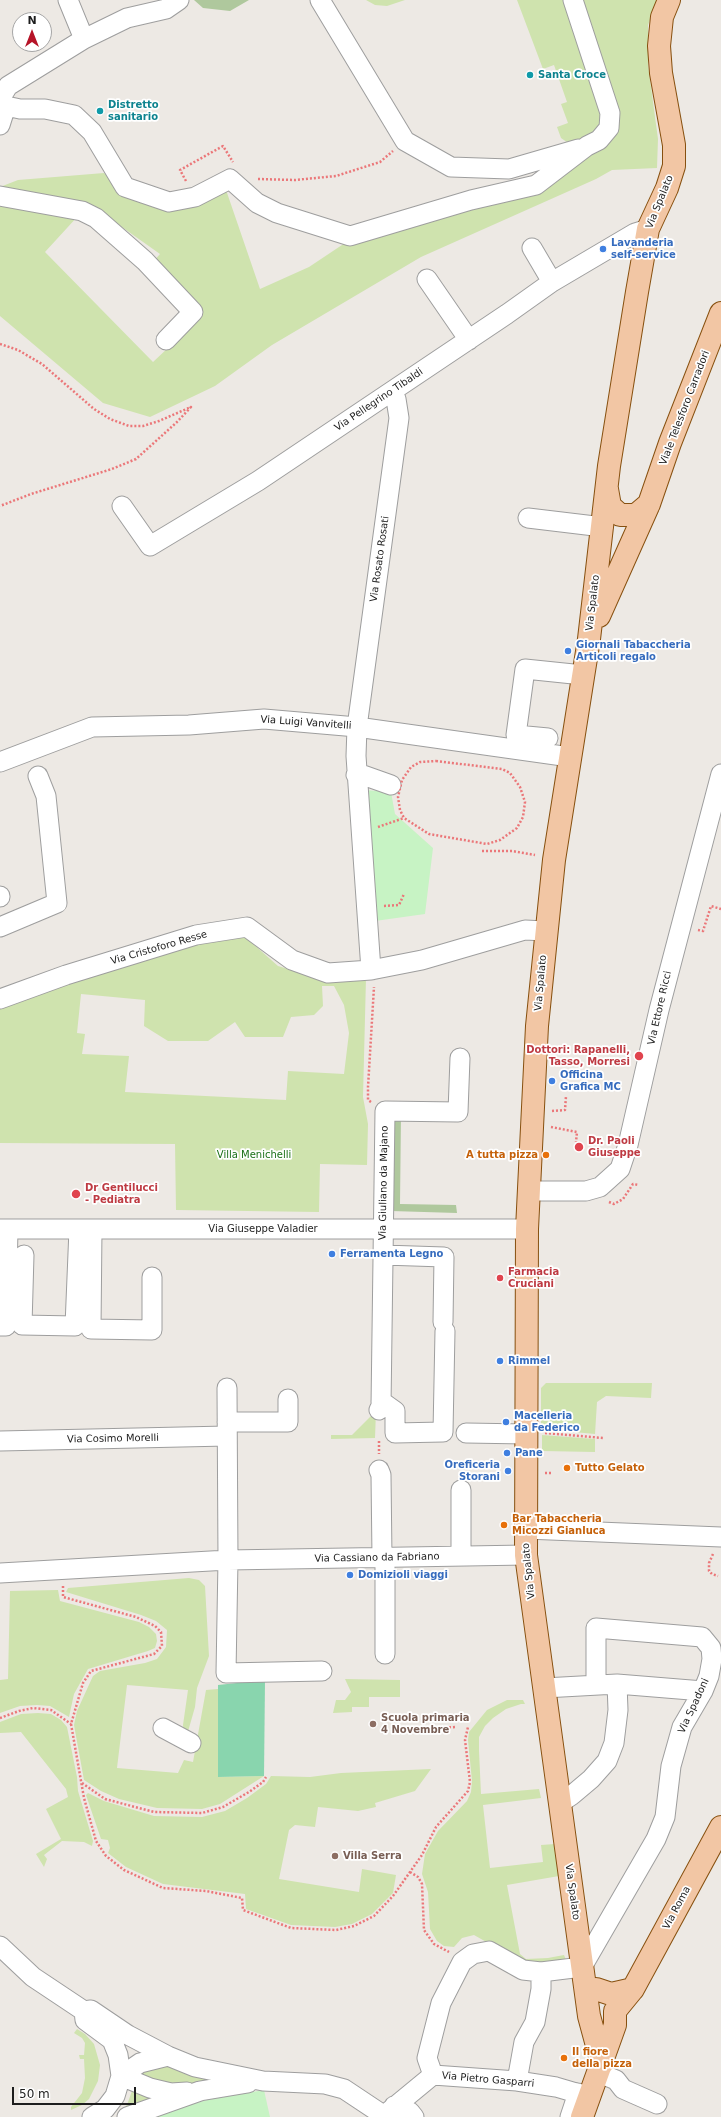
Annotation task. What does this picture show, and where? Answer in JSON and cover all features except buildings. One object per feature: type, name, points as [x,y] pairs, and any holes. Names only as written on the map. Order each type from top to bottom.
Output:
[{"type":"main road","name":"Via Spalato","points":[[601,2068],[589,2016],[587,1978],[560,1802],[526,1555],[526,1529],[533,1433],[527,1229],[528,1191],[534,1070],[545,931],[554,860],[583,675],[607,486],[648,229],[667,188],[674,166],[674,145],[660,73],[659,46],[662,16],[669,0]]},
{"type":"main road","name":"Viale Telesforo Carradori","points":[[588,639],[649,504],[670,443],[721,313]]},
{"type":"main road","points":[[607,486],[610,506],[620,515],[636,515],[649,504]]},
{"type":"main road","points":[[600,549],[608,540],[617,538],[627,543],[628,551]]},
{"type":"main road","name":"Via Roma","points":[[582,2117],[584,2095],[601,2068],[615,2011],[633,1989],[721,1827]]},
{"type":"main road","name":"Via Spalato","points":[[587,1978],[614,2020]]},
{"type":"main road","points":[[587,1978],[611,1994],[633,1989]]},
{"type":"street","points":[[68,0],[84,40]]},
{"type":"street","points":[[0,125],[2,102],[8,86],[84,40],[127,18],[166,8],[179,0]]},
{"type":"street","points":[[320,0],[405,141],[451,167],[509,169],[586,146],[599,140],[609,128],[610,113],[572,0]]},
{"type":"street","points":[[2,102],[20,109],[59,110],[74,114],[92,132],[125,187],[169,202],[196,197],[230,179],[257,203],[277,213],[350,236],[471,200],[536,185],[586,146]]},
{"type":"street","points":[[0,196],[82,211],[96,218],[145,261],[193,312],[166,340]]},
{"type":"street","name":"Via Pellegrino Tibaldi","points":[[122,506],[150,546],[258,481],[552,282],[635,233],[648,229]]},
{"type":"street","points":[[532,248],[552,282]]},
{"type":"street","points":[[427,279],[468,340]]},
{"type":"street","name":"Via Rosato Rosati","points":[[373,970],[356,775],[357,727],[399,418],[396,399],[391,392]]},
{"type":"street","points":[[528,518],[603,527]]},
{"type":"street","points":[[548,738],[516,735],[525,669],[583,675]]},
{"type":"street","name":"Via Luigi Vanvitelli","points":[[0,762],[92,727],[189,725],[264,719],[357,727],[570,757]]},
{"type":"street","points":[[356,775],[360,774],[391,785]]},
{"type":"street","name":"Via Ettore Ricci","points":[[528,1191],[586,1191],[600,1187],[620,1169],[630,1138],[659,1010],[721,774]]},
{"type":"street","points":[[0,927],[57,903],[46,796],[38,776]]},
{"type":"street","name":"Via Cristoforo Resse","points":[[1,997],[66,975],[196,935],[246,927],[292,960],[328,973],[373,970],[422,960],[525,930],[545,931]]},
{"type":"street","name":"Via Giuliano da Majano","points":[[383,1255],[444,1257],[443,1432],[395,1433],[395,1411],[382,1407],[383,1255],[385,1111],[458,1112],[460,1058]]},
{"type":"street","points":[[0,1326],[6,1326],[4,1229]]},
{"type":"street","name":"Via Giuseppe Valadier","points":[[4,1229],[527,1229]]},
{"type":"street","points":[[24,1255],[22,1325],[75,1326],[85,1229]]},
{"type":"street","points":[[85,1229],[91,1329],[152,1330],[152,1277]]},
{"type":"street","points":[[227,1388],[228,1560],[226,1673],[322,1670]]},
{"type":"street","name":"Via Cosimo Morelli","points":[[0,1442],[227,1429],[288,1422],[288,1399]]},
{"type":"street","points":[[466,1433],[533,1433]]},
{"type":"street","points":[[382,1472],[385,1654]]},
{"type":"street","points":[[461,1556],[462,1490]]},
{"type":"street","points":[[526,1529],[721,1537]]},
{"type":"street","name":"Via Cassiano da Fabriano","points":[[0,1573],[228,1560],[526,1555]]},
{"type":"street","name":"Via Spadoni","points":[[587,1978],[656,1839],[664,1817],[671,1766],[682,1727],[703,1691],[712,1659],[711,1648],[702,1637],[596,1628],[596,1684]]},
{"type":"street","points":[[544,1688],[617,1684],[703,1691]]},
{"type":"street","points":[[560,1802],[572,1795],[591,1779],[608,1761],[614,1743],[618,1710],[617,1684]]},
{"type":"street","points":[[163,1728],[191,1743]]},
{"type":"street","points":[[0,1946],[33,1977],[84,2011],[91,2010],[128,2035],[168,2056],[195,2067],[263,2080],[325,2084],[344,2089],[386,2113],[410,2112],[414,2117]]},
{"type":"street","points":[[433,2075],[427,2058],[441,2003],[462,1962],[473,1954],[489,1951],[523,1970],[587,1978]]},
{"type":"street","points":[[517,2081],[524,2042],[535,2022],[540,1989],[540,1972]]},
{"type":"street","points":[[84,2011],[85,2020],[112,2040],[118,2055],[121,2076],[115,2096],[105,2109],[92,2117]]},
{"type":"street","points":[[121,2076],[140,2063],[168,2056]]},
{"type":"street","points":[[601,2068],[616,2080],[623,2088],[657,2104]]},
{"type":"street","name":"Via Pietro Gasparri","points":[[386,2113],[433,2075],[517,2081],[556,2087],[584,2095]]},
{"type":"street","points":[[121,2076],[150,2088],[171,2093],[200,2091],[263,2080]]},
{"type":"street","points":[[127,2117],[200,2091]]},
{"type":"street","points":[[570,2117],[584,2095]]},
{"type":"path","points":[[196,197],[180,170],[223,146],[234,162],[230,179],[295,180],[336,176],[380,162],[405,141]]},
{"type":"path","points":[[0,344],[18,350],[42,364],[94,409],[129,426],[143,426],[159,421],[191,407],[177,422],[136,458],[112,469],[31,494],[0,506]]},
{"type":"path","points":[[436,761],[502,769],[516,779],[525,802],[523,817],[517,828],[500,840],[488,844],[429,834],[404,818],[399,804],[402,780],[411,767],[420,762],[436,761]]},
{"type":"path","points":[[361,833],[404,818]]},
{"type":"path","points":[[482,851],[512,851],[538,855]]},
{"type":"path","points":[[368,908],[399,905],[404,894]]},
{"type":"path","points":[[698,930],[703,931],[711,906],[721,908]]},
{"type":"path","points":[[368,1100],[373,970]]},
{"type":"path","points":[[548,1111],[564,1110],[566,1096]]},
{"type":"path","points":[[547,1126],[577,1132],[576,1142]]},
{"type":"path","points":[[605,1200],[614,1204],[623,1199],[633,1184],[639,1186]]},
{"type":"path","points":[[533,1433],[603,1438]]},
{"type":"path","points":[[545,1473],[552,1473]]},
{"type":"path","points":[[711,1556],[709,1571],[718,1576]]},
{"type":"path","points":[[62,1570],[63,1597],[136,1617],[155,1626],[161,1632],[163,1639],[162,1646],[154,1654],[91,1671],[83,1683],[71,1724],[84,1798],[96,1841],[106,1856],[124,1870],[163,1888],[206,1891],[242,1898],[243,1910],[291,1928],[336,1930],[354,1926],[374,1916],[393,1896],[422,1855],[436,1827],[468,1791],[470,1782],[464,1740],[468,1727]]},
{"type":"path","points":[[0,1718],[33,1708],[51,1710],[71,1724]]},
{"type":"path","points":[[413,1729],[456,1727]]},
{"type":"path","points":[[82,1782],[105,1799],[154,1812],[202,1813],[223,1808],[263,1782],[266,1777]]},
{"type":"path","points":[[410,1872],[418,1877],[422,1884],[424,1930],[434,1944],[462,1962]]},
{"type":"green space","points":[[194,0],[249,0],[230,11],[203,8]]},
{"type":"green space","points":[[366,0],[405,0],[387,6],[375,5]]},
{"type":"green space","points":[[517,0],[565,0],[605,118],[592,138],[571,145],[561,138],[557,127],[568,123],[561,104],[567,102],[554,65],[543,69]]},
{"type":"green space","points":[[578,0],[658,0],[648,25],[648,65],[658,139],[657,168],[612,170],[596,179],[421,257],[272,345],[215,386],[150,417],[103,403],[0,316],[0,203],[78,216],[45,252],[153,362],[203,315],[152,263],[160,254],[95,208],[0,187],[18,180],[104,173],[125,191],[173,207],[225,187],[260,289],[309,267],[348,241],[540,191],[609,142]]},
{"type":"green space","points":[[364,790],[391,792],[395,814],[433,848],[425,914],[375,921]]},
{"type":"green space","name":"Villa Menichelli","points":[[243,935],[278,966],[325,980],[366,978],[363,1097],[368,1124],[367,1165],[320,1164],[319,1212],[176,1210],[175,1144],[0,1143],[0,1007],[196,942]],"holes":[[[322,986],[334,986],[344,1005],[349,1033],[344,1074],[288,1071],[286,1100],[125,1092],[129,1056],[82,1054],[85,1034],[77,1033],[81,994],[145,1000],[144,1026],[168,1041],[208,1041],[235,1022],[245,1037],[283,1037],[291,1017],[314,1015],[323,1006]]]},
{"type":"green space","points":[[393,1114],[401,1114],[400,1204],[456,1205],[457,1213],[391,1211]]},
{"type":"green space","points":[[546,1383],[652,1383],[651,1398],[606,1396],[597,1402],[595,1434],[541,1429],[541,1388]]},
{"type":"green space","points":[[376,1411],[375,1438],[331,1439],[331,1435],[352,1435]]},
{"type":"green space","points":[[542,1435],[595,1439],[595,1452],[542,1451]]},
{"type":"green space","points":[[189,1578],[199,1580],[205,1586],[209,1656],[197,1688],[195,1707],[187,1735],[184,1735],[183,1725],[188,1690],[127,1685],[117,1768],[178,1773],[184,1760],[193,1762],[206,1690],[218,1689],[219,1777],[264,1776],[220,1804],[202,1809],[157,1808],[119,1799],[101,1791],[84,1780],[74,1725],[77,1711],[93,1676],[100,1671],[145,1663],[157,1659],[166,1647],[167,1630],[156,1621],[141,1615],[66,1592],[68,1588]]},
{"type":"green space","points":[[58,1590],[60,1601],[139,1622],[149,1627],[156,1634],[157,1641],[155,1648],[88,1669],[74,1694],[69,1717],[50,1706],[37,1705],[20,1706],[0,1713],[0,1680],[8,1679],[10,1591]]},
{"type":"green space","points":[[345,1679],[400,1680],[400,1697],[369,1697],[369,1707],[352,1707],[352,1712],[333,1713],[336,1700],[345,1700],[351,1692]]},
{"type":"green space","points":[[265,1680],[264,1776],[218,1777],[218,1685]]},
{"type":"green space","points":[[507,1700],[523,1700],[525,1704],[506,1709],[493,1718],[485,1726],[479,1737],[481,1794],[539,1789],[541,1798],[483,1805],[490,1868],[543,1862],[541,1845],[555,1844],[559,1876],[507,1885],[520,1954],[526,1959],[548,1958],[564,1955],[566,1960],[527,1965],[474,1935],[462,1938],[454,1947],[444,1946],[437,1941],[430,1929],[428,1892],[422,1874],[425,1854],[438,1831],[467,1801],[471,1792],[472,1781],[468,1740],[469,1732],[487,1710]]},
{"type":"green space","points":[[21,1714],[51,1714],[61,1720],[67,1727],[77,1777],[78,1791],[93,1841],[92,1846],[84,1842],[62,1841],[44,1855],[47,1859],[44,1867],[36,1854],[61,1839],[46,1809],[68,1797],[66,1789],[21,1732],[0,1733],[0,1722]]},
{"type":"green space","points":[[431,1769],[415,1791],[375,1803],[376,1807],[358,1811],[318,1807],[315,1827],[295,1825],[289,1830],[279,1879],[359,1892],[362,1869],[396,1875],[393,1893],[372,1914],[352,1924],[335,1927],[291,1925],[246,1909],[245,1894],[163,1884],[126,1867],[108,1853],[110,1848],[108,1840],[101,1839],[86,1795],[88,1793],[104,1801],[154,1816],[202,1817],[225,1811],[247,1798],[266,1784],[271,1776],[310,1777],[341,1773]]},
{"type":"green space","points":[[77,2029],[85,2034],[94,2044],[100,2065],[98,2081],[89,2099],[82,2105],[71,2110],[71,2107],[82,2093],[85,2078],[84,2059],[80,2059],[79,2055],[84,2055],[85,2043],[82,2038],[74,2033]]},
{"type":"green space","points":[[163,2063],[209,2077],[210,2081],[171,2086],[136,2076]]},
{"type":"green space","points":[[133,2088],[162,2098],[117,2114],[127,2105]]},
{"type":"green space","points":[[264,2090],[270,2117],[148,2117],[207,2100]]},
{"type":"place","name":"Santa Croce","points":[[530,75]]},
{"type":"place","name":"Distretto sanitario","points":[[100,111]]},
{"type":"place","name":"Lavanderia self-service","points":[[603,249]]},
{"type":"place","name":"Giornali Tabaccheria Articoli regalo","points":[[568,651]]},
{"type":"place","name":"Dottori: Rapanelli, Tasso, Morresi","points":[[639,1056]]},
{"type":"place","name":"Officina Grafica MC","points":[[552,1081]]},
{"type":"place","name":"Dr. Paoli Giuseppe","points":[[579,1147]]},
{"type":"place","name":"A tutta pizza","points":[[546,1155]]},
{"type":"place","name":"Dr Gentilucci - Pediatra","points":[[76,1194]]},
{"type":"place","name":"Ferramenta Legno","points":[[332,1254]]},
{"type":"place","name":"Farmacia Cruciani","points":[[500,1278]]},
{"type":"place","name":"Rimmel","points":[[500,1361]]},
{"type":"place","name":"Macelleria da Federico","points":[[506,1422]]},
{"type":"place","name":"Pane","points":[[507,1453]]},
{"type":"place","name":"Tutto Gelato","points":[[567,1468]]},
{"type":"place","name":"Oreficeria Storani","points":[[508,1471]]},
{"type":"place","name":"Bar Tabaccheria Micozzi Gianluca","points":[[504,1525]]},
{"type":"place","name":"Domizioli viaggi","points":[[350,1575]]},
{"type":"place","name":"Scuola primaria 4 Novembre","points":[[373,1724]]},
{"type":"place","name":"Villa Serra","points":[[335,1856]]},
{"type":"place","name":"Il fiore della pizza","points":[[564,2058]]}]
